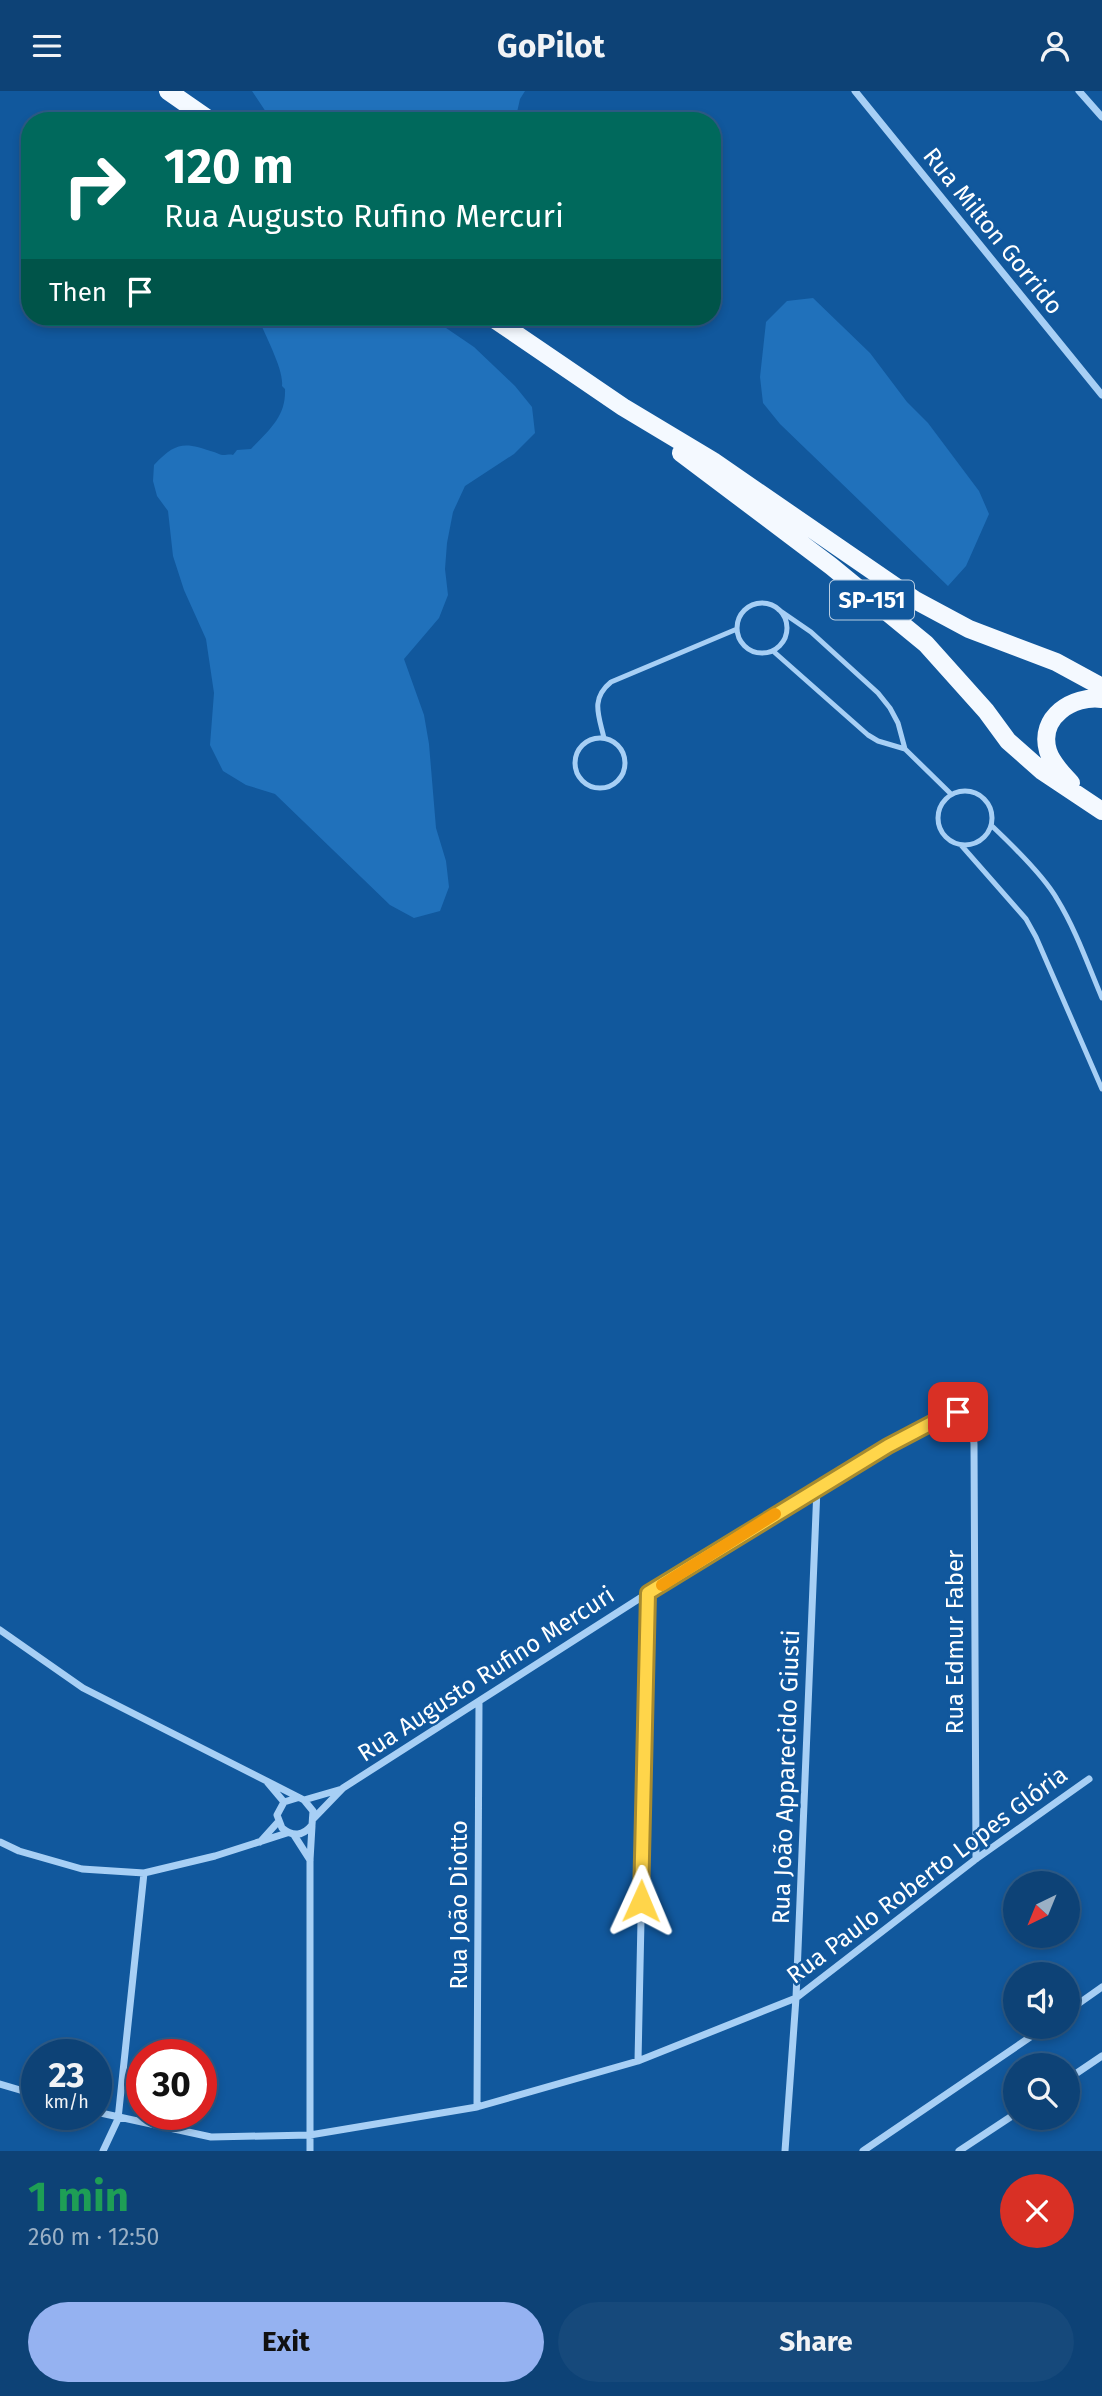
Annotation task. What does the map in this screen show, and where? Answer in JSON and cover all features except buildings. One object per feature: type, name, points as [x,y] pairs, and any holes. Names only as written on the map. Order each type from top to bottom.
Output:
[{"type":"main road","points":[[168,91],[198,112]]},
{"type":"main road","name":"SP-151","points":[[504,326],[623,407],[831,566],[926,644],[986,711],[1008,741],[1042,771],[1102,810]]},
{"type":"main road","name":"SP-151","points":[[623,407],[713,461],[915,600],[969,629],[1056,662],[1102,687]]},
{"type":"main road","points":[[1102,699],[1079,700],[1061,709],[1048,730],[1047,741],[1048,753],[1056,767],[1073,786],[1102,810]]},
{"type":"street","name":"Rua Milton Gorrido","points":[[855,91],[1102,395]]},
{"type":"street","points":[[1079,91],[1102,117]]},
{"type":"street","name":"Rua Augusto Rufino Mercuri","points":[[313,1821],[343,1789],[817,1488],[947,1415],[958,1412],[967,1416],[972,1424]]},
{"type":"street","name":"Rua Edmur Faber","points":[[972,1424],[976,1859]]},
{"type":"street","name":"Rua João Apparecido Giusti","points":[[785,2151],[796,1998],[817,1488]]},
{"type":"street","points":[[638,2061],[648,1593]]},
{"type":"street","points":[[0,1630],[83,1688],[265,1779],[310,1805],[313,1821],[310,1860],[310,2151]]},
{"type":"street","name":"Rua João Diotto","points":[[477,2107],[479,1703]]},
{"type":"street","points":[[265,1779],[284,1803]]},
{"type":"street","name":"Rua Paulo Roberto Lopes Glória","points":[[112,2117],[211,2137],[310,2135],[477,2107],[638,2061],[796,1998],[976,1859],[1089,1779]]},
{"type":"street","name":"Rua Augusto Rufino Mercuri","points":[[301,1799],[343,1789]]},
{"type":"street","points":[[301,1799],[284,1803],[277,1815],[278,1822],[291,1834],[310,1860]]},
{"type":"street","points":[[0,1842],[19,1851],[82,1869],[145,1873],[291,1834],[302,1834],[313,1821]]},
{"type":"street","points":[[259,1842],[278,1822]]},
{"type":"street","points":[[103,2151],[118,2119],[145,1873]]},
{"type":"street","points":[[1080,2003],[1102,1987]]},
{"type":"street","points":[[863,2151],[1027,2039]]},
{"type":"street","points":[[1080,2071],[1102,2056]]},
{"type":"street","points":[[0,2084],[21,2090]]},
{"type":"street","points":[[959,2151],[1003,2122]]},
{"type":"lane","points":[[779,610],[787,627],[786,637],[780,645],[773,651],[754,652],[745,646],[737,629],[744,611],[752,605],[771,605],[779,610],[811,632],[890,708],[898,723],[905,749]]},
{"type":"lane","points":[[604,738],[587,741],[581,747],[575,763],[576,772],[581,779],[596,788],[613,785],[624,772],[624,754],[619,747],[604,738],[597,711],[602,689],[611,682],[737,629]]},
{"type":"lane","points":[[773,651],[868,735],[905,749],[951,795]]},
{"type":"lane","points":[[961,845],[983,839],[992,826],[990,807],[978,794],[969,791],[951,795],[939,809],[938,818],[944,835],[961,845],[1026,919],[1102,1089]]},
{"type":"lane","points":[[992,826],[1010,842],[1056,897],[1102,998]]},
{"type":"shaded area","points":[[252,91],[525,91],[517,112],[266,112]]},
{"type":"shaded area","points":[[813,298],[870,353],[907,402],[928,423],[979,491],[989,514],[966,566],[948,586],[780,424],[763,403],[760,377],[766,322],[787,301]]},
{"type":"shaded area","points":[[262,326],[443,326],[474,347],[515,386],[532,407],[535,433],[514,454],[465,486],[453,512],[447,543],[445,569],[448,595],[439,618],[404,659],[424,715],[436,828],[446,861],[449,887],[440,911],[414,918],[390,905],[275,794],[246,785],[223,771],[210,745],[214,693],[206,639],[184,590],[173,556],[168,511],[157,496],[153,481],[154,465],[169,451],[182,446],[223,455],[251,449],[276,421],[283,407],[285,389]]},
{"type":"slow traffic","points":[[662,1585],[775,1514]]},
{"type":"route","points":[[641,1901],[648,1593],[888,1446],[947,1415],[958,1412]]}]
